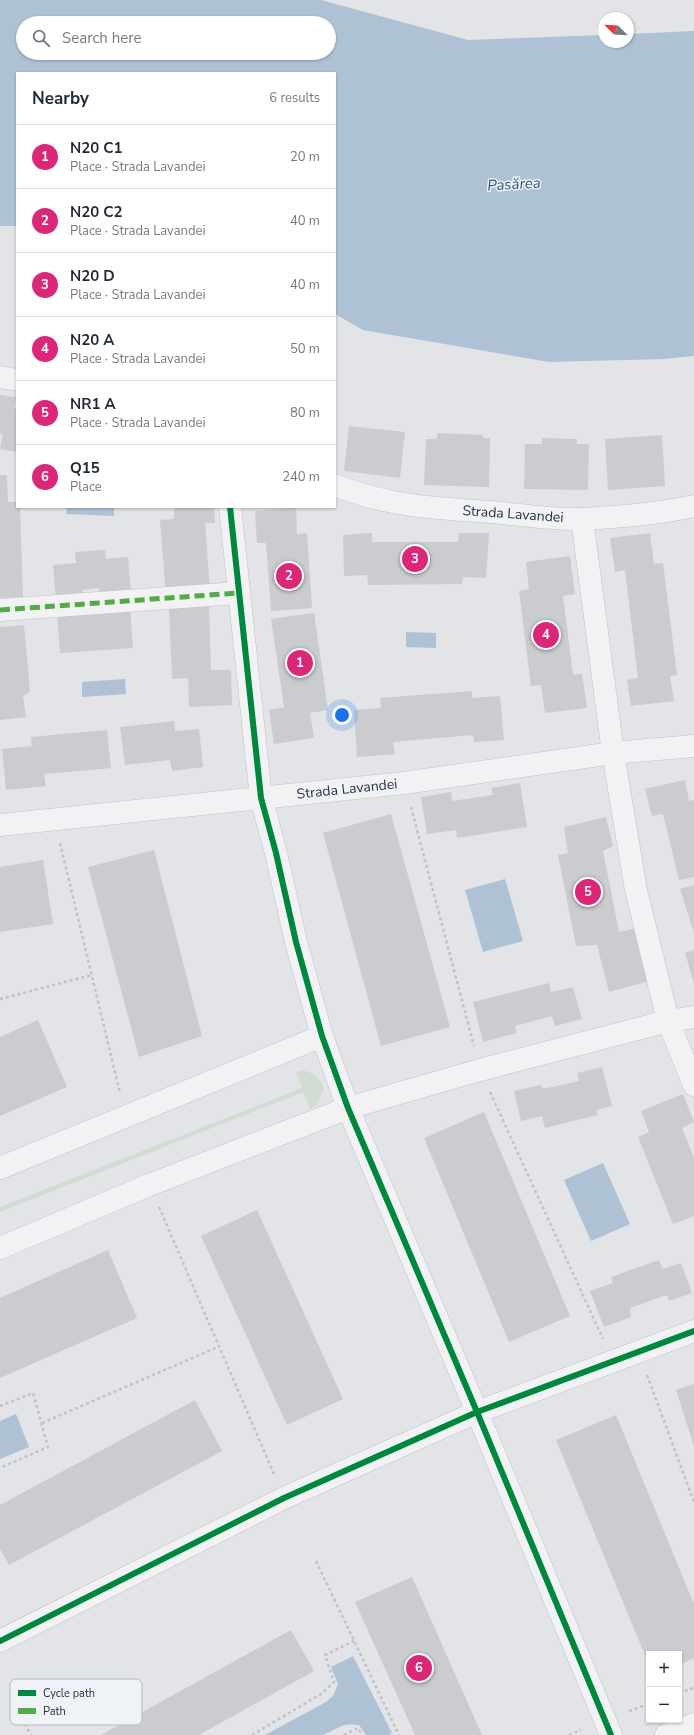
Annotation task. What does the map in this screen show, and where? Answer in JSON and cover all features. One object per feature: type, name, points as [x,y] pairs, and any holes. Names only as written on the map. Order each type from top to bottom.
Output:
[{"type":"street","points":[[0,377],[16,380]]},
{"type":"street","name":"Strada Lavandei","points":[[336,485],[355,494],[392,502],[434,508],[582,519],[673,511],[694,506]]},
{"type":"street","points":[[230,508],[261,798],[276,853],[296,942],[322,1036],[348,1108],[477,1412],[611,1735]]},
{"type":"street","points":[[582,519],[614,753],[636,890],[668,1021],[694,1085]]},
{"type":"street","points":[[0,610],[238,593]]},
{"type":"street","name":"Strada Lavandei","points":[[0,825],[404,783],[614,753],[694,746]]},
{"type":"street","points":[[0,1248],[149,1185],[348,1108],[480,1070],[668,1021],[694,1017]]},
{"type":"street","points":[[0,1168],[322,1036]]},
{"type":"street","points":[[0,1640],[284,1498],[477,1412],[694,1331]]},
{"type":"street","points":[[666,1735],[694,1724]]},
{"type":"path","points":[[404,783],[480,1070],[613,1361]]},
{"type":"path","points":[[54,819],[126,1116]]},
{"type":"path","points":[[0,999],[92,975]]},
{"type":"path","points":[[149,1185],[284,1498]]},
{"type":"path","points":[[42,1423],[218,1347]]},
{"type":"path","points":[[638,1352],[694,1502]]},
{"type":"path","points":[[0,1406],[33,1394],[48,1447],[0,1468]]},
{"type":"path","points":[[316,1561],[399,1735]]},
{"type":"path","points":[[252,1735],[321,1694],[334,1682],[325,1655],[354,1641]]},
{"type":"path","points":[[682,1692],[694,1688]]},
{"type":"path","points":[[25,1725],[31,1735]]},
{"type":"path","points":[[344,1735],[358,1728],[362,1735]]},
{"type":"shaded area","points":[[302,1070],[316,1076],[324,1089],[317,1104],[310,1109],[303,1092],[0,1212],[0,1207],[302,1088],[296,1072]]},
{"type":"water","name":"Pasărea","points":[[0,0],[321,0],[468,40],[598,35],[598,48],[634,48],[634,34],[694,31],[694,356],[664,359],[549,362],[363,330],[336,315],[336,72],[16,72],[16,226],[0,226]]},
{"type":"water","points":[[67,508],[114,508],[114,516],[66,514]]},
{"type":"water","points":[[406,632],[436,633],[436,648],[406,647]]},
{"type":"water","points":[[125,679],[126,694],[82,697],[82,682]]},
{"type":"water","points":[[505,879],[523,941],[483,952],[465,890]]},
{"type":"water","points":[[603,1163],[630,1224],[591,1241],[564,1180]]},
{"type":"water","points":[[16,1414],[29,1447],[0,1459],[0,1421]]},
{"type":"water","points":[[353,1656],[392,1733],[389,1735],[366,1735],[359,1725],[352,1724],[342,1726],[321,1735],[265,1735],[326,1702],[333,1696],[338,1684],[331,1667]]},
{"type":"building","points":[[0,395],[16,397],[14,408],[16,409],[16,452],[0,449],[3,434],[0,434]]},
{"type":"building","points":[[349,426],[405,432],[400,478],[344,471]]},
{"type":"building","points":[[438,433],[483,435],[483,438],[490,438],[489,487],[424,485],[426,439],[436,439]]},
{"type":"building","points":[[662,435],[665,486],[608,490],[605,439]]},
{"type":"building","points":[[542,438],[577,439],[577,444],[589,444],[588,490],[524,489],[525,444],[542,444]]},
{"type":"building","points":[[0,475],[7,475],[8,502],[16,502],[16,508],[20,508],[23,597],[0,598]]},
{"type":"building","points":[[174,508],[214,508],[215,523],[205,523],[210,591],[166,595],[160,520],[174,519]]},
{"type":"building","points":[[296,508],[297,534],[307,533],[312,608],[271,611],[266,543],[257,543],[255,511]]},
{"type":"building","points":[[372,533],[372,542],[458,542],[459,533],[489,533],[486,578],[463,577],[462,584],[368,585],[367,575],[344,576],[343,535]]},
{"type":"building","points":[[650,533],[654,564],[663,563],[677,675],[670,676],[674,701],[631,706],[627,680],[638,678],[625,570],[615,572],[610,538]]},
{"type":"building","points":[[105,550],[106,559],[128,557],[131,595],[99,598],[99,588],[82,590],[83,595],[56,598],[53,565],[76,563],[75,552]]},
{"type":"building","points":[[570,556],[575,594],[563,596],[573,675],[582,674],[587,708],[545,713],[541,685],[531,686],[519,591],[529,589],[526,562]]},
{"type":"building","points":[[209,606],[211,670],[231,670],[232,705],[189,707],[188,678],[172,679],[169,608]]},
{"type":"building","points":[[130,607],[133,648],[60,653],[57,613]]},
{"type":"building","points":[[314,613],[328,710],[310,713],[314,738],[274,744],[269,710],[284,707],[271,619]]},
{"type":"building","points":[[24,625],[30,692],[23,696],[26,717],[0,720],[0,627]]},
{"type":"building","points":[[472,691],[472,698],[500,696],[504,740],[474,742],[473,735],[393,742],[395,754],[357,757],[354,710],[381,708],[380,698]]},
{"type":"building","points":[[174,721],[175,731],[199,729],[203,767],[172,771],[170,760],[125,765],[120,727]]},
{"type":"building","points":[[107,730],[111,768],[44,774],[46,786],[6,790],[2,749],[32,746],[31,737]]},
{"type":"building","points":[[685,780],[689,801],[694,800],[694,877],[679,880],[663,814],[652,816],[645,789]]},
{"type":"building","points":[[520,783],[527,827],[457,838],[456,830],[427,834],[421,797],[451,792],[452,801],[493,795],[491,788]]},
{"type":"building","points":[[391,814],[450,1027],[381,1046],[323,833]]},
{"type":"building","points":[[606,817],[613,846],[603,851],[619,932],[637,928],[649,981],[609,992],[597,945],[576,946],[558,855],[568,853],[564,827]]},
{"type":"building","points":[[154,850],[202,1036],[139,1057],[88,867]]},
{"type":"building","points":[[43,860],[53,924],[0,932],[0,867]]},
{"type":"building","points":[[694,885],[694,933],[680,889]]},
{"type":"building","points":[[694,950],[694,983],[685,953]]},
{"type":"building","points":[[549,983],[551,992],[573,987],[582,1019],[555,1026],[552,1016],[515,1026],[517,1033],[483,1042],[473,1002]]},
{"type":"building","points":[[38,1020],[67,1087],[0,1116],[0,1037]]},
{"type":"building","points":[[602,1067],[612,1106],[596,1110],[598,1115],[545,1128],[542,1116],[521,1121],[514,1091],[541,1085],[543,1089],[579,1081],[577,1073]]},
{"type":"building","points":[[683,1094],[694,1122],[682,1128],[694,1158],[694,1216],[673,1224],[638,1137],[649,1132],[641,1111]]},
{"type":"building","points":[[484,1112],[570,1316],[509,1342],[424,1138]]},
{"type":"building","points":[[257,1210],[343,1399],[287,1425],[201,1236]]},
{"type":"building","points":[[108,1250],[137,1318],[0,1378],[0,1298]]},
{"type":"building","points":[[659,1260],[663,1269],[681,1263],[692,1293],[669,1301],[667,1295],[630,1308],[631,1317],[604,1327],[590,1291],[613,1283],[611,1277]]},
{"type":"building","points":[[694,1384],[694,1446],[676,1390]]},
{"type":"building","points":[[195,1400],[222,1451],[9,1565],[0,1549],[0,1505]]},
{"type":"building","points":[[616,1415],[694,1604],[694,1658],[682,1664],[682,1651],[646,1651],[646,1658],[556,1440]]},
{"type":"building","points":[[412,1577],[482,1735],[415,1735],[355,1602]]},
{"type":"building","points":[[291,1630],[314,1671],[199,1735],[101,1735],[119,1725],[142,1725],[142,1712]]},
{"type":"marked path","points":[[0,610],[238,593]]},
{"type":"cycle path","points":[[230,508],[261,798],[276,853],[296,942],[322,1036],[348,1108],[477,1412],[611,1735]]},
{"type":"cycle path","points":[[0,1641],[284,1498],[477,1412],[694,1331]]},
{"type":"place","name":"N20 D","points":[[415,559]]},
{"type":"place","name":"N20 C2","points":[[289,576]]},
{"type":"place","name":"N20 A","points":[[546,635]]},
{"type":"place","name":"N20 C1","points":[[300,663]]},
{"type":"place","name":"NR1 A","points":[[588,892]]},
{"type":"place","name":"Q15","points":[[419,1668]]}]
